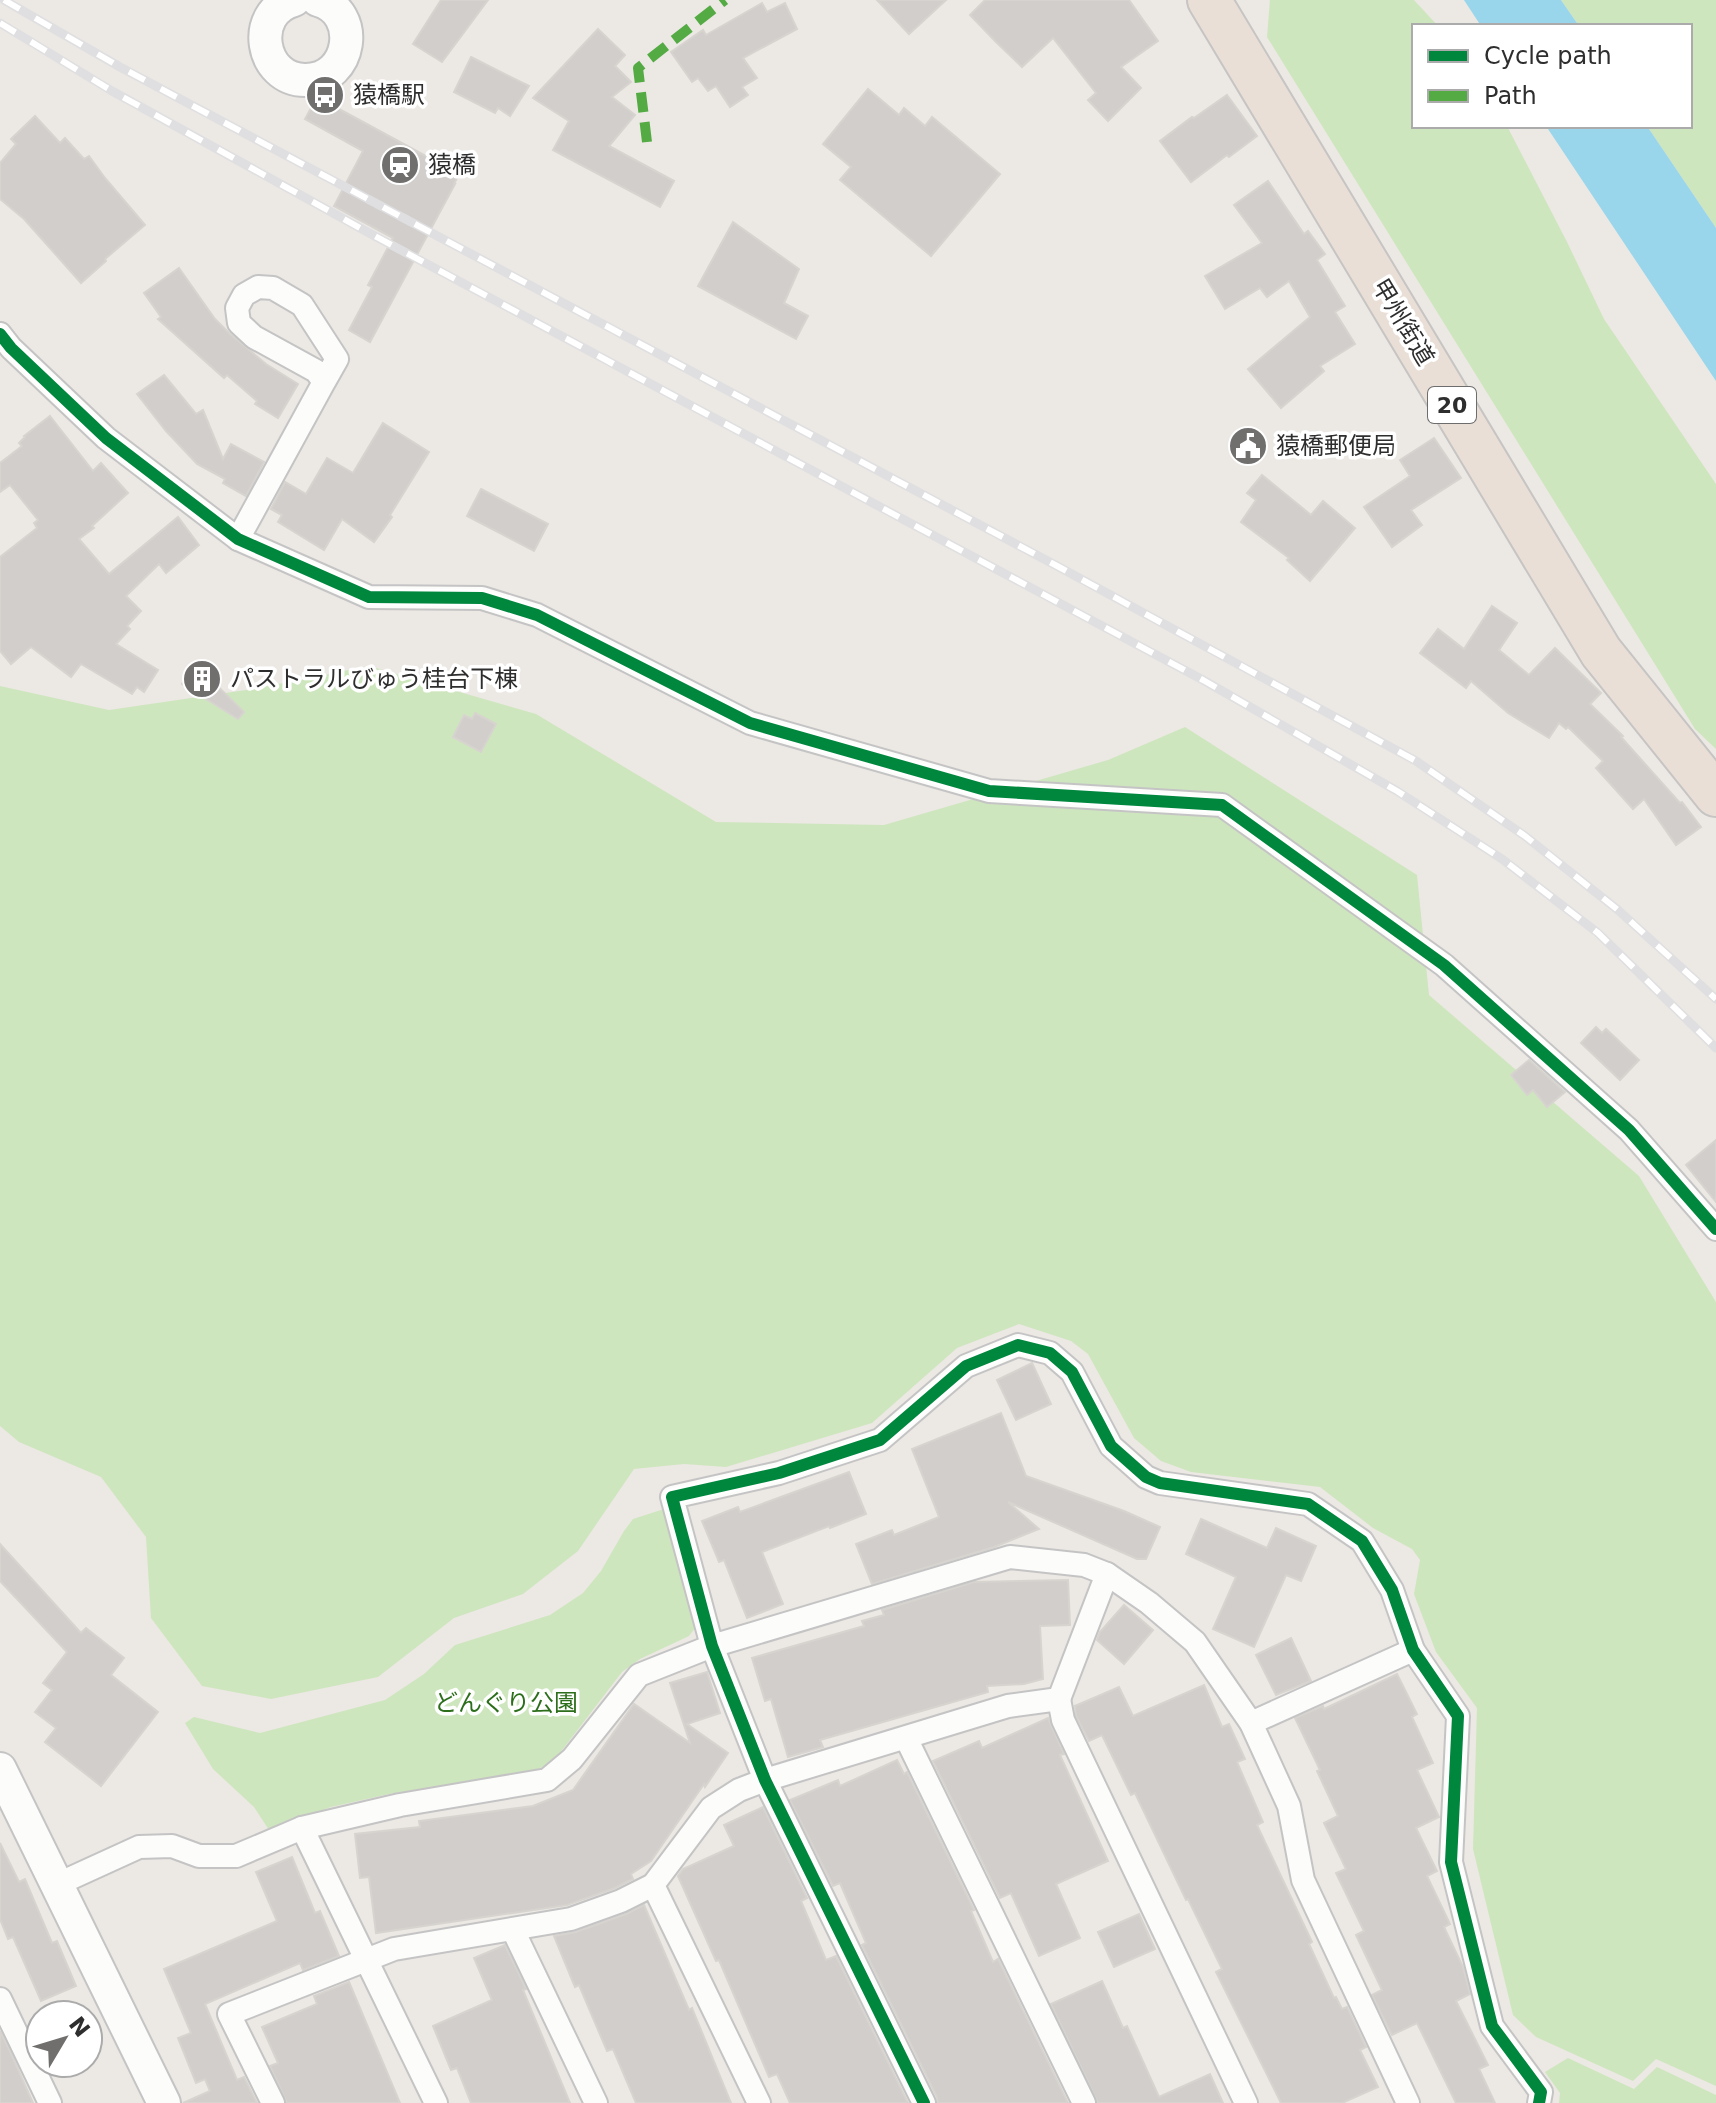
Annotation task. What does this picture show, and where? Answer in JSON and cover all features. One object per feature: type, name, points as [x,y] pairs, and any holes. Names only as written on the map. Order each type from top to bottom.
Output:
[{"type":"highway","name":"甲州街道","points":[[1209,0],[1601,652],[1716,795]]},
{"type":"street","points":[[294,0],[285,2],[270,17],[264,38],[270,59],[285,75],[306,80],[327,75],[342,60],[348,39],[342,18],[324,1]]},
{"type":"street","points":[[238,539],[337,359],[302,305],[273,288],[258,287],[244,295],[237,308],[239,323],[254,337],[316,371],[324,382]]},
{"type":"street","points":[[0,334],[106,438],[238,539],[369,597],[482,598],[537,615],[750,723],[989,791],[1222,805],[1444,965],[1629,1130],[1716,1229]]},
{"type":"street","points":[[924,2103],[765,1780],[712,1646],[672,1497],[779,1473],[880,1440],[966,1366],[1018,1345],[1050,1353],[1072,1372],[1111,1446],[1146,1477],[1160,1483],[1308,1504],[1362,1541],[1392,1590],[1413,1650],[1458,1716],[1451,1862],[1492,2026],[1541,2092],[1539,2103]]},
{"type":"street","points":[[58,1884],[139,1847],[172,1846],[199,1856],[236,1856],[302,1828],[400,1805],[547,1780],[572,1759],[639,1675],[712,1646],[1010,1557],[1084,1565],[1107,1574],[1149,1603],[1195,1642],[1251,1723],[1289,1806],[1303,1880],[1402,2101]]},
{"type":"street","points":[[1107,1574],[1059,1699],[1063,1720],[1246,2103]]},
{"type":"street","points":[[1251,1723],[1413,1650]]},
{"type":"street","points":[[273,2103],[229,2014],[394,1949],[571,1919],[621,1901],[653,1885],[711,1808],[739,1790],[1008,1706],[1059,1699]]},
{"type":"street","points":[[906,1738],[1084,2103]]},
{"type":"street","points":[[3,1781],[58,1884],[164,2103]]},
{"type":"street","points":[[302,1828],[436,2103]]},
{"type":"street","points":[[653,1885],[759,2103]]},
{"type":"street","points":[[513,1930],[596,2103]]},
{"type":"street","points":[[0,1999],[50,2103]]},
{"type":"green space","points":[[1270,0],[1414,0],[1436,24],[1412,24],[1412,128],[1508,128],[1604,319],[1716,484],[1716,749],[1695,729],[1267,37]]},
{"type":"green space","points":[[1561,0],[1716,0],[1716,228],[1648,128],[1692,128],[1692,24],[1578,24]]},
{"type":"green space","points":[[369,666],[536,714],[716,822],[884,825],[1108,760],[1185,727],[1417,875],[1429,995],[1639,1176],[1716,1302],[1716,2086],[1656,2059],[1633,2081],[1536,2037],[1513,2015],[1473,1849],[1477,1708],[1436,1652],[1414,1594],[1420,1560],[1412,1549],[1373,1528],[1320,1487],[1191,1472],[1161,1461],[1134,1438],[1088,1354],[1071,1341],[1019,1324],[957,1348],[872,1423],[726,1467],[684,1464],[634,1469],[578,1551],[523,1594],[454,1618],[378,1677],[271,1699],[202,1686],[151,1618],[146,1537],[101,1477],[19,1442],[0,1426],[0,686],[109,710],[253,689]]},
{"type":"green space","name":"どんぐり公園","points":[[664,1509],[695,1628],[689,1636],[640,1659],[622,1672],[553,1762],[534,1771],[389,1794],[331,1807],[269,1830],[254,1807],[213,1769],[185,1723],[194,1717],[260,1733],[385,1700],[424,1674],[455,1645],[550,1615],[583,1593],[601,1571],[633,1519]]},
{"type":"green space","points":[[1568,2058],[1634,2089],[1657,2067],[1716,2095],[1716,2103],[1559,2103],[1560,2093],[1545,2072]]},
{"type":"water","points":[[1464,0],[1561,0],[1578,24],[1480,24]]},
{"type":"water","points":[[1547,128],[1648,128],[1716,228],[1716,381]]},
{"type":"building","points":[[441,0],[488,0],[442,62],[413,44]]},
{"type":"building","points":[[877,0],[946,0],[909,34]]},
{"type":"building","points":[[985,0],[1129,0],[1158,41],[1121,67],[1141,88],[1108,121],[1088,100],[1096,93],[1053,38],[1022,67],[996,42],[970,15]]},
{"type":"building","points":[[762,3],[767,12],[785,3],[797,29],[743,58],[757,78],[742,87],[748,95],[730,107],[716,86],[708,91],[698,78],[692,82],[671,52],[703,30],[706,35]]},
{"type":"building","points":[[598,29],[625,55],[615,66],[631,82],[612,97],[635,115],[609,146],[674,181],[660,207],[553,150],[569,121],[533,98]]},
{"type":"building","points":[[471,57],[529,86],[510,116],[498,108],[495,113],[454,92]]},
{"type":"building","points":[[868,89],[899,115],[904,108],[925,126],[932,117],[1000,174],[931,256],[840,180],[851,167],[823,144]]},
{"type":"building","points":[[1227,95],[1257,136],[1191,182],[1160,141]]},
{"type":"building","points":[[317,97],[459,174],[370,342],[349,330],[393,238],[334,206],[363,151],[305,119]]},
{"type":"building","points":[[35,116],[60,143],[65,138],[84,159],[89,156],[145,225],[81,283],[24,219],[0,199],[0,163],[16,144],[11,139]]},
{"type":"building","points":[[1268,181],[1304,234],[1308,231],[1325,254],[1317,260],[1345,306],[1335,312],[1355,344],[1320,366],[1324,371],[1281,408],[1248,369],[1310,317],[1289,281],[1267,297],[1260,288],[1225,309],[1205,276],[1262,243],[1234,205]]},
{"type":"building","points":[[733,222],[799,269],[784,303],[808,316],[796,339],[698,286]]},
{"type":"building","points":[[179,268],[215,319],[229,333],[266,364],[298,384],[278,418],[255,404],[257,401],[227,375],[224,378],[158,319],[161,317],[144,293]]},
{"type":"building","points":[[164,375],[196,414],[203,410],[223,459],[231,444],[264,462],[246,496],[223,483],[225,479],[197,464],[137,394]]},
{"type":"building","points":[[50,416],[93,471],[101,463],[128,493],[79,539],[109,574],[178,517],[199,545],[166,573],[159,564],[126,596],[141,611],[116,644],[158,670],[144,692],[137,687],[132,694],[81,664],[71,677],[31,647],[11,664],[0,651],[0,557],[37,528],[34,523],[38,520],[10,485],[0,492],[0,463],[22,446],[19,443],[24,436]]},
{"type":"building","points":[[383,423],[429,452],[374,542],[342,519],[324,550],[278,522],[282,515],[271,509],[285,482],[306,494],[327,458],[353,473]]},
{"type":"building","points":[[1434,438],[1461,478],[1411,510],[1422,525],[1392,547],[1364,507],[1410,476],[1400,460]]},
{"type":"building","points":[[1262,475],[1311,515],[1323,501],[1355,528],[1310,581],[1287,560],[1289,558],[1241,522],[1256,500],[1247,493]]},
{"type":"building","points":[[481,489],[548,524],[534,551],[467,516]]},
{"type":"building","points":[[1492,606],[1517,623],[1499,650],[1529,675],[1555,648],[1601,693],[1590,704],[1623,736],[1701,827],[1676,845],[1644,799],[1633,809],[1596,768],[1603,761],[1568,727],[1566,729],[1559,723],[1549,738],[1508,713],[1471,681],[1466,688],[1420,653],[1438,629],[1464,649]]},
{"type":"building","points":[[194,663],[244,712],[238,719],[182,684]]},
{"type":"building","points":[[475,713],[496,724],[481,752],[453,737],[464,715],[472,719]]},
{"type":"building","points":[[1596,1027],[1602,1033],[1606,1029],[1639,1060],[1620,1080],[1581,1043]]},
{"type":"building","points":[[1529,1060],[1565,1092],[1547,1107],[1533,1090],[1527,1095],[1511,1075]]},
{"type":"building","points":[[1716,1140],[1716,1202],[1686,1165]]},
{"type":"building","points":[[1032,1363],[1051,1404],[1016,1420],[997,1380]]},
{"type":"building","points":[[1001,1413],[1026,1476],[1160,1527],[1146,1559],[1137,1559],[1008,1502],[1039,1529],[994,1547],[872,1584],[856,1544],[892,1530],[894,1535],[939,1517],[912,1449]]},
{"type":"building","points":[[849,1472],[866,1514],[762,1552],[783,1604],[747,1618],[724,1560],[719,1562],[702,1521],[738,1507],[740,1512]]},
{"type":"building","points":[[1201,1519],[1267,1548],[1276,1528],[1316,1546],[1301,1581],[1286,1575],[1254,1647],[1213,1629],[1236,1577],[1186,1554]]},
{"type":"building","points":[[0,1544],[81,1633],[86,1628],[124,1658],[111,1675],[158,1712],[101,1786],[45,1742],[56,1728],[35,1712],[52,1690],[43,1683],[67,1652],[0,1581]]},
{"type":"building","points":[[1068,1580],[1070,1625],[1040,1626],[1043,1679],[1024,1684],[987,1686],[988,1692],[820,1740],[823,1747],[788,1757],[771,1699],[765,1701],[752,1658],[864,1626],[862,1621],[884,1615],[882,1610],[974,1582]]},
{"type":"building","points":[[1124,1605],[1153,1630],[1124,1664],[1097,1640],[1100,1632]]},
{"type":"building","points":[[1291,1638],[1311,1681],[1276,1695],[1256,1655]]},
{"type":"building","points":[[707,1672],[720,1713],[687,1724],[728,1753],[651,1861],[631,1874],[633,1879],[567,1905],[376,1933],[369,1877],[360,1878],[355,1834],[420,1827],[419,1821],[533,1806],[573,1790],[634,1704],[690,1743],[670,1683]]},
{"type":"building","points":[[1397,1674],[1417,1714],[1412,1717],[1433,1763],[1417,1770],[1439,1817],[1416,1828],[1437,1871],[1427,1876],[1450,1924],[1444,1927],[1463,1967],[1470,1994],[1456,2001],[1488,2065],[1479,2069],[1495,2103],[1456,2103],[1417,2023],[1392,2035],[1372,1995],[1382,1990],[1356,1935],[1364,1931],[1336,1873],[1346,1869],[1324,1823],[1338,1816],[1295,1718],[1323,1706],[1324,1709]]},
{"type":"building","points":[[1204,1685],[1222,1727],[1229,1724],[1245,1759],[1237,1762],[1263,1822],[1257,1825],[1312,1942],[1309,1944],[1334,1998],[1342,2009],[1347,2007],[1366,2047],[1360,2050],[1378,2087],[1342,2103],[1281,2103],[1216,1972],[1222,1969],[1135,1793],[1131,1795],[1102,1735],[1089,1741],[1076,1716],[1075,1706],[1119,1687],[1133,1716]]},
{"type":"building","points":[[1048,1718],[1064,1754],[1060,1755],[1108,1861],[1056,1884],[1080,1938],[1039,1956],[1011,1893],[1000,1898],[933,1761],[979,1741],[982,1748]]},
{"type":"building","points":[[897,1760],[904,1774],[907,1772],[974,1910],[971,1911],[993,1962],[998,1959],[1068,2103],[938,2103],[862,1945],[866,1943],[840,1883],[833,1886],[790,1800],[838,1780],[840,1786]]},
{"type":"building","points":[[763,1807],[807,1898],[801,1901],[826,1960],[836,1956],[908,2103],[790,2103],[777,2074],[769,2077],[719,1960],[716,1961],[678,1876],[683,1869],[734,1846],[724,1825]]},
{"type":"building","points":[[0,1843],[19,1882],[25,1879],[52,1943],[57,1941],[76,1986],[40,1999],[13,1937],[8,1939],[0,1919]]},
{"type":"building","points":[[292,1857],[315,1913],[320,1911],[339,1956],[303,1970],[300,1963],[205,2004],[237,2080],[244,2077],[257,2103],[183,2103],[210,2091],[205,2079],[196,2083],[178,2038],[191,2033],[164,1969],[277,1921],[256,1872]]},
{"type":"building","points":[[644,1905],[689,2010],[692,2008],[731,2103],[636,2103],[613,2049],[607,2051],[579,1985],[575,1987],[554,1936],[576,1932]]},
{"type":"building","points":[[1139,1914],[1155,1949],[1114,1967],[1098,1932]]},
{"type":"building","points":[[505,1945],[526,1989],[523,1990],[570,2103],[471,2103],[457,2068],[451,2070],[433,2026],[492,2000],[474,1958]]},
{"type":"building","points":[[1102,1981],[1123,2028],[1127,2026],[1159,2097],[1210,2074],[1223,2103],[1098,2103],[1051,2004]]},
{"type":"building","points":[[349,1982],[400,2103],[287,2103],[270,2066],[278,2063],[262,2027],[317,2004],[314,1996]]},
{"type":"building","points":[[0,2031],[9,2049],[33,2103],[0,2103]]},
{"type":"railway","points":[[4,0],[120,67],[1059,567],[1416,761],[1525,836],[1618,910],[1716,999]]},
{"type":"railway","points":[[0,23],[112,91],[371,234],[1203,680],[1397,791],[1502,859],[1598,933],[1716,1048]]},
{"type":"marked path","points":[[647,142],[638,68],[725,0]]},
{"type":"cycle path","points":[[0,334],[106,438],[238,539],[369,597],[482,598],[537,615],[750,723],[989,791],[1222,805],[1444,965],[1629,1130],[1716,1229]]},
{"type":"cycle path","points":[[924,2103],[765,1780],[712,1646],[672,1497],[779,1473],[880,1440],[966,1366],[1018,1345],[1050,1353],[1072,1372],[1111,1446],[1146,1477],[1160,1483],[1308,1504],[1362,1541],[1392,1590],[1413,1650],[1458,1716],[1451,1862],[1492,2026],[1541,2092],[1539,2103]]},
{"type":"place","name":"猿橋駅","points":[[325,95]]},
{"type":"place","name":"猿橋","points":[[400,165]]},
{"type":"place","name":"猿橋郵便局","points":[[1248,446]]},
{"type":"place","name":"パストラルびゅう桂台下棟","points":[[202,679]]}]
